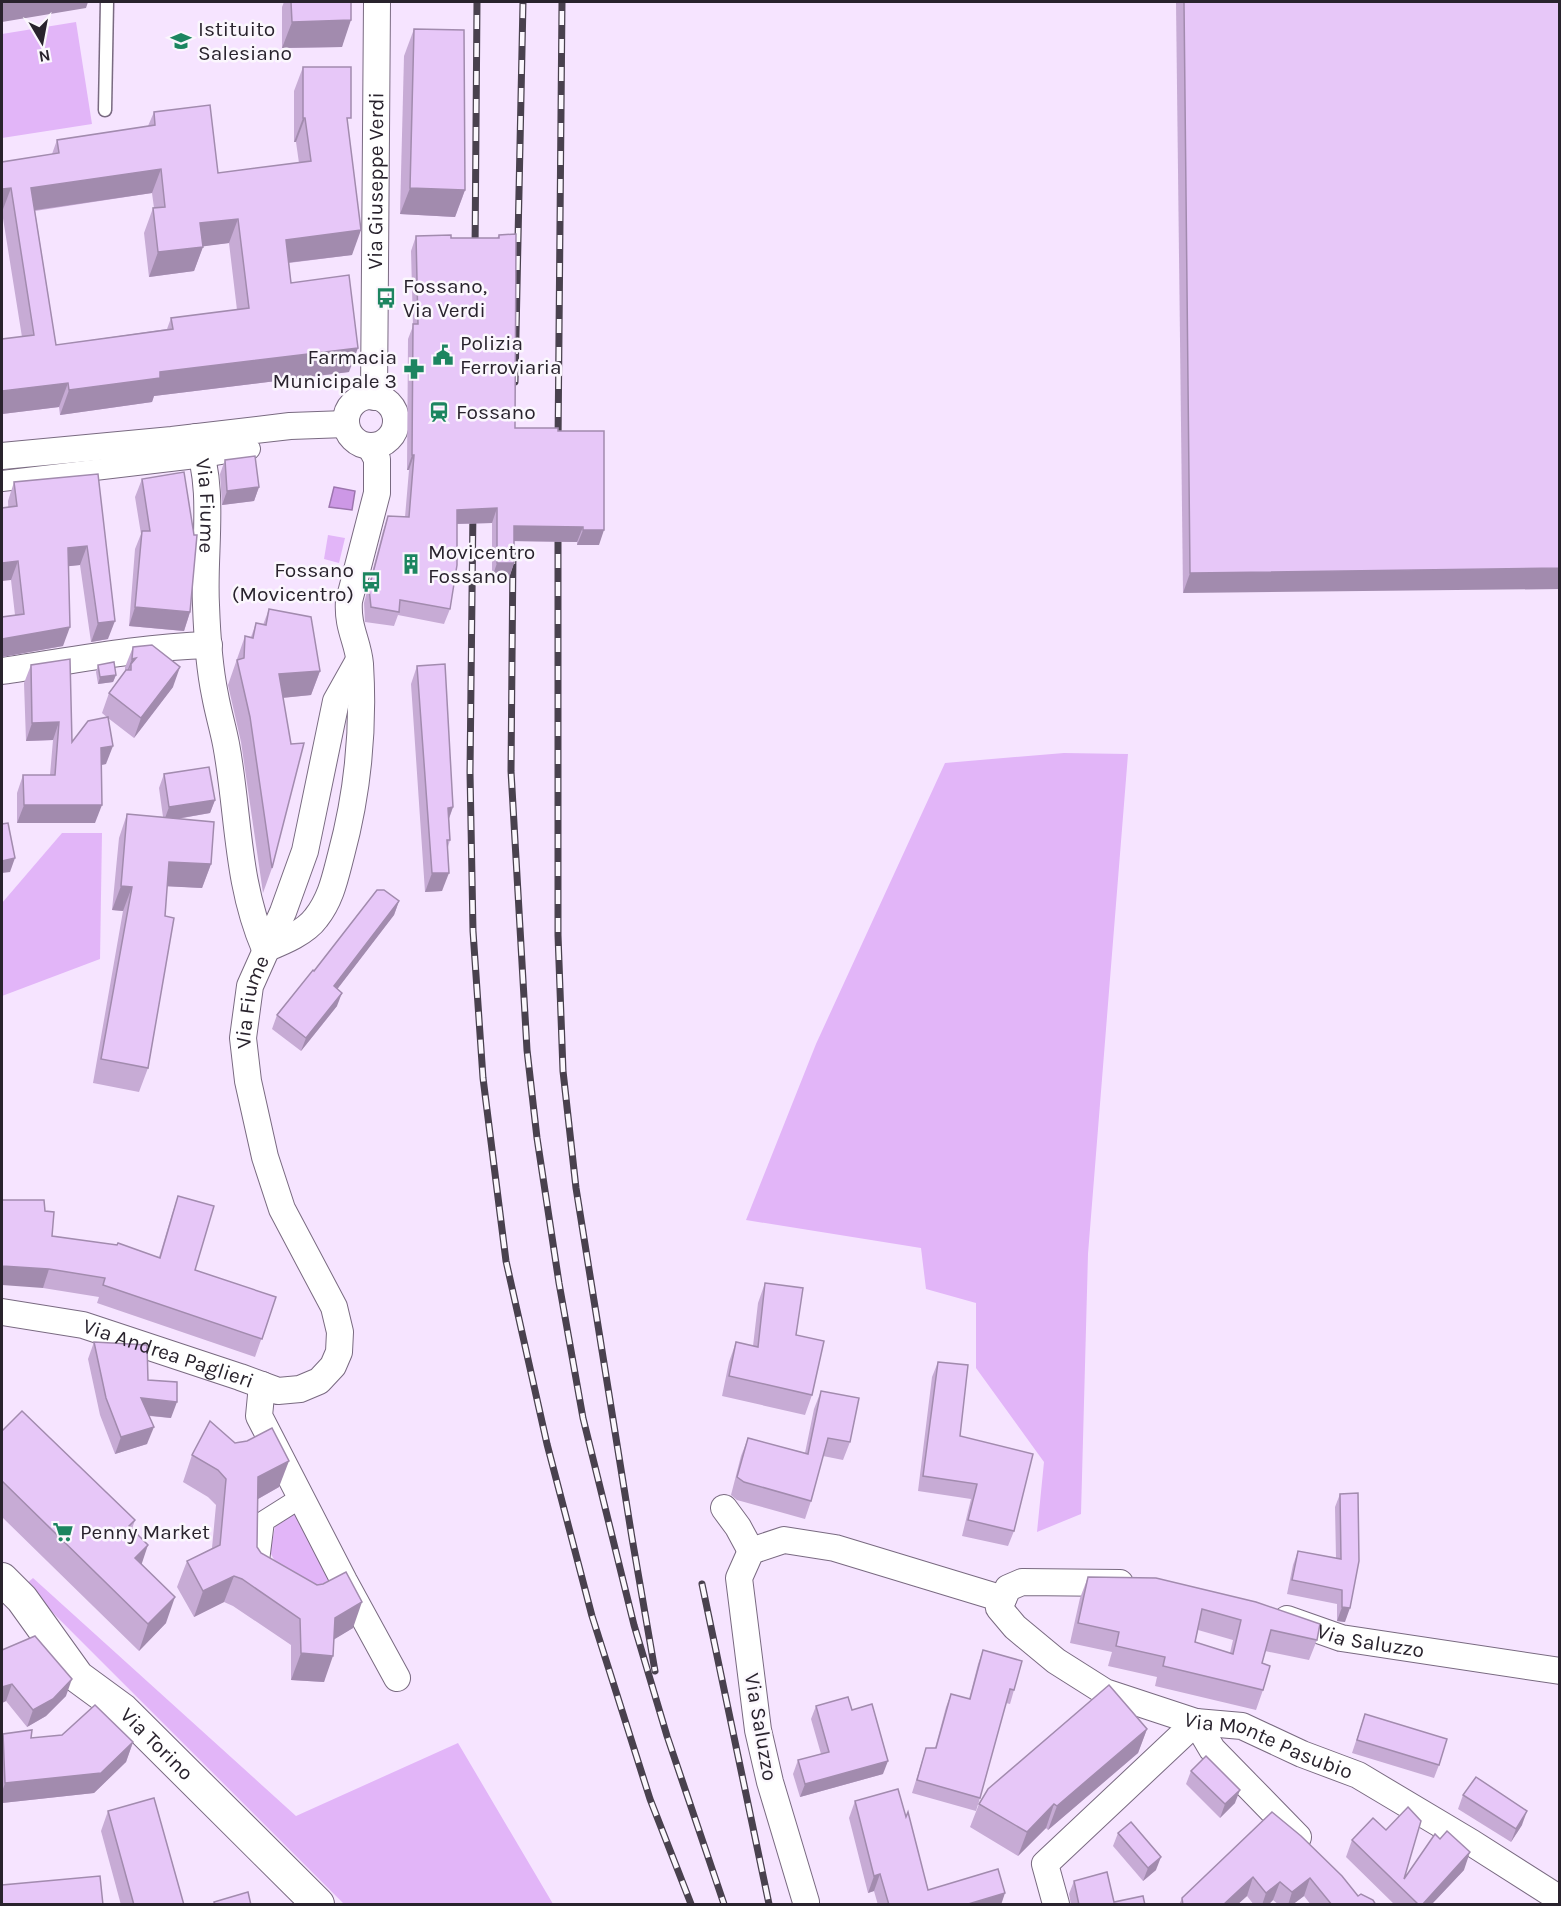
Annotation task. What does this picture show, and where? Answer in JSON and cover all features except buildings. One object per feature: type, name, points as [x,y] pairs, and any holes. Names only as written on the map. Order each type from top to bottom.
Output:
[{"type":"street","name":"Via Giuseppe Verdi","points":[[374,397],[377,2]]},
{"type":"street","points":[[374,397],[389,404],[394,411],[395,427],[386,441],[370,446],[363,445],[351,437],[346,424],[349,409],[360,399],[374,397]]},
{"type":"street","points":[[2,481],[200,447],[290,426],[346,424]]},
{"type":"street","points":[[266,949],[290,938],[315,921],[330,897],[351,816],[361,745],[360,660],[350,630],[348,607],[377,493],[377,459],[370,446]]},
{"type":"street","points":[[2,456],[200,447],[250,449]]},
{"type":"street","name":"Via Fiume","points":[[200,447],[207,510],[206,603],[214,693],[226,744],[245,890],[258,932],[266,949],[250,986],[243,1038],[248,1081],[266,1157],[282,1209],[334,1307],[340,1332],[339,1352],[333,1366],[319,1381],[300,1389],[278,1391],[262,1385]]},
{"type":"street","points":[[2,671],[118,653],[175,646],[209,645]]},
{"type":"street","points":[[266,949],[283,912],[305,851],[336,701],[360,660]]},
{"type":"street","name":"Via Andrea Paglieri","points":[[2,1312],[83,1325],[262,1385],[259,1416],[302,1497],[335,1586],[397,1678]]},
{"type":"street","points":[[278,1581],[258,1569],[264,1521],[302,1497]]},
{"type":"street","points":[[724,1508],[751,1551],[784,1540],[835,1548],[1005,1594],[1022,1582],[1138,1584]]},
{"type":"street","name":"Via Saluzzo","points":[[751,1551],[739,1578],[758,1730],[770,1782],[806,1902]]},
{"type":"street","name":"Via Torino","points":[[2,1579],[22,1599],[78,1677],[123,1710],[318,1905]]},
{"type":"street","name":"Via Monte Pasubio","points":[[1005,1594],[999,1608],[1014,1627],[1056,1661],[1105,1692],[1196,1722],[1242,1726],[1302,1754],[1358,1775],[1560,1899]]},
{"type":"street","name":"Via Saluzzo","points":[[1264,1612],[1341,1638],[1560,1671]]},
{"type":"street","points":[[1056,1905],[1045,1864],[1196,1722],[1212,1749],[1311,1850]]},
{"type":"lane","points":[[105,110],[107,2]]},
{"type":"shaded area","points":[[76,22],[92,124],[2,138],[2,34]]},
{"type":"shaded area","points":[[334,487],[355,491],[352,510],[329,507]]},
{"type":"shaded area","points":[[328,535],[345,538],[339,563],[324,559]]},
{"type":"shaded area","points":[[1064,753],[1128,754],[1088,1254],[1081,1514],[1037,1532],[1044,1462],[976,1368],[976,1303],[926,1289],[921,1248],[746,1220],[816,1044],[945,763]]},
{"type":"shaded area","points":[[62,833],[102,833],[100,959],[2,996],[2,903]]},
{"type":"shaded area","points":[[297,1512],[332,1580],[309,1591],[282,1575],[270,1552],[275,1527]]},
{"type":"shaded area","points":[[33,1578],[296,1816],[458,1743],[553,1904],[344,1904],[25,1585]]},
{"type":"railway","points":[[475,253],[477,2]]},
{"type":"railway","points":[[515,382],[523,2]]},
{"type":"railway","points":[[558,445],[562,2]]},
{"type":"railway","points":[[473,508],[470,772],[473,931],[483,1078],[506,1261],[547,1444],[592,1616],[650,1799],[691,1904]]},
{"type":"railway","points":[[558,526],[558,935],[563,1071],[576,1188],[655,1671]]},
{"type":"railway","points":[[513,550],[511,771],[527,1050],[537,1138],[559,1283],[583,1418],[634,1625],[667,1736],[724,1904]]},
{"type":"railway","points":[[702,1584],[769,1904]]},
{"type":"place","name":"Istituito Salesiano","points":[[181,41]]},
{"type":"place","name":"Fossano, Via Verdi","points":[[386,298]]},
{"type":"place","name":"Polizia Ferroviaria","points":[[443,355]]},
{"type":"place","name":"Farmacia Municipale 3","points":[[414,369]]},
{"type":"place","name":"Fossano","points":[[439,412]]},
{"type":"place","name":"Movicentro Fossano","points":[[411,564]]},
{"type":"place","name":"Fossano (Movicentro)","points":[[371,582]]},
{"type":"place","name":"Penny Market","points":[[63,1532]]}]
